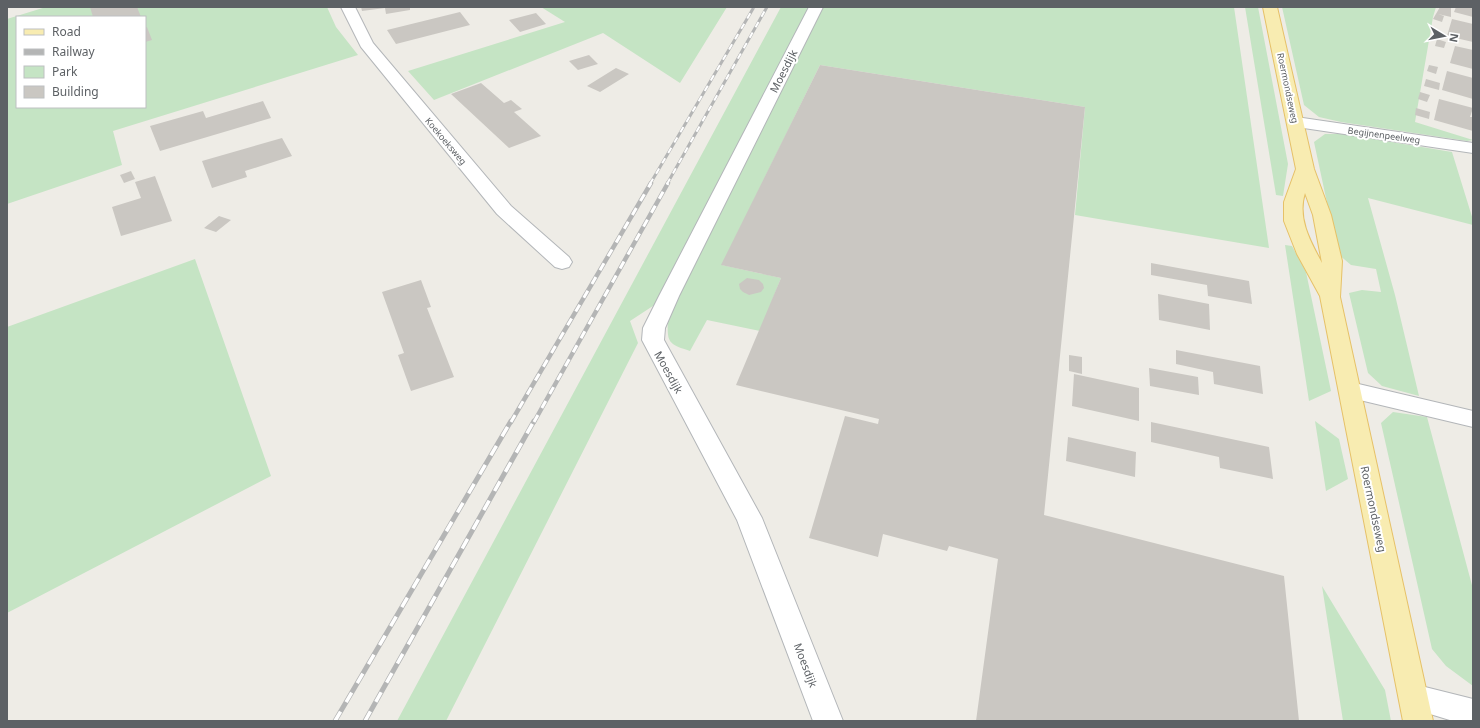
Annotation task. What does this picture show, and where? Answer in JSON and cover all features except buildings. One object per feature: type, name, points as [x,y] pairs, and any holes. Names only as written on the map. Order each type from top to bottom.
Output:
[{"type":"main road","name":"Roermondseweg","points":[[1270,7],[1305,169],[1322,215],[1332,261],[1330,297],[1415,709]]},
{"type":"main road","name":"Roermondseweg","points":[[1305,169],[1292,210],[1297,229],[1307,253],[1330,297]]},
{"type":"street","name":"Koekoeksweg","points":[[348,7],[366,44],[504,210],[562,262]]},
{"type":"street","name":"Moesdijk","points":[[816,7],[669,296],[654,328],[652,340],[749,518],[828,721]]},
{"type":"street","name":"Begijnenpeelweg","points":[[1296,122],[1473,148]]},
{"type":"street","points":[[638,320],[654,345]]},
{"type":"lane","points":[[1350,390],[1445,411],[1473,420]]},
{"type":"lane","points":[[1415,709],[1473,713]]},
{"type":"green space","points":[[46,7],[327,7],[336,27],[358,55],[113,131],[122,165],[7,204],[7,19],[16,16],[16,108],[146,108],[146,16],[17,16]]},
{"type":"green space","points":[[541,7],[727,7],[680,83],[603,33],[434,100],[408,71],[565,22]]},
{"type":"green space","points":[[781,7],[809,7],[659,302],[630,321],[638,343],[446,721],[397,721]]},
{"type":"green space","points":[[823,7],[1234,7],[1269,248],[1075,215],[1085,107],[820,65],[722,265],[781,278],[760,331],[707,320],[690,351],[673,344],[668,337],[668,318]]},
{"type":"green space","points":[[1245,7],[1258,7],[1288,164],[1283,196],[1276,195]]},
{"type":"green space","points":[[1282,7],[1436,7],[1415,122],[1473,140],[1467,141],[1341,122],[1319,117],[1304,105]]},
{"type":"green space","points":[[1325,134],[1343,134],[1452,152],[1473,220],[1473,225],[1368,198],[1395,295],[1419,396],[1382,386],[1368,373],[1349,293],[1362,290],[1381,292],[1376,269],[1351,265],[1338,254],[1314,142]]},
{"type":"green space","points":[[1285,245],[1292,246],[1306,272],[1331,391],[1309,401]]},
{"type":"green space","points":[[195,259],[271,476],[7,613],[7,327]]},
{"type":"green space","points":[[1393,412],[1427,417],[1473,589],[1473,686],[1446,666],[1432,649],[1381,423]]},
{"type":"green space","points":[[1315,421],[1339,439],[1348,479],[1326,491]]},
{"type":"green space","points":[[1322,586],[1385,690],[1391,721],[1343,721]]},
{"type":"railway","points":[[650,184],[754,7]]},
{"type":"railway","points":[[667,184],[767,7]]},
{"type":"railway","points":[[511,422],[651,183]]},
{"type":"railway","points":[[534,422],[668,183]]},
{"type":"railway","points":[[335,721],[511,421]]},
{"type":"railway","points":[[365,721],[534,421]]}]
